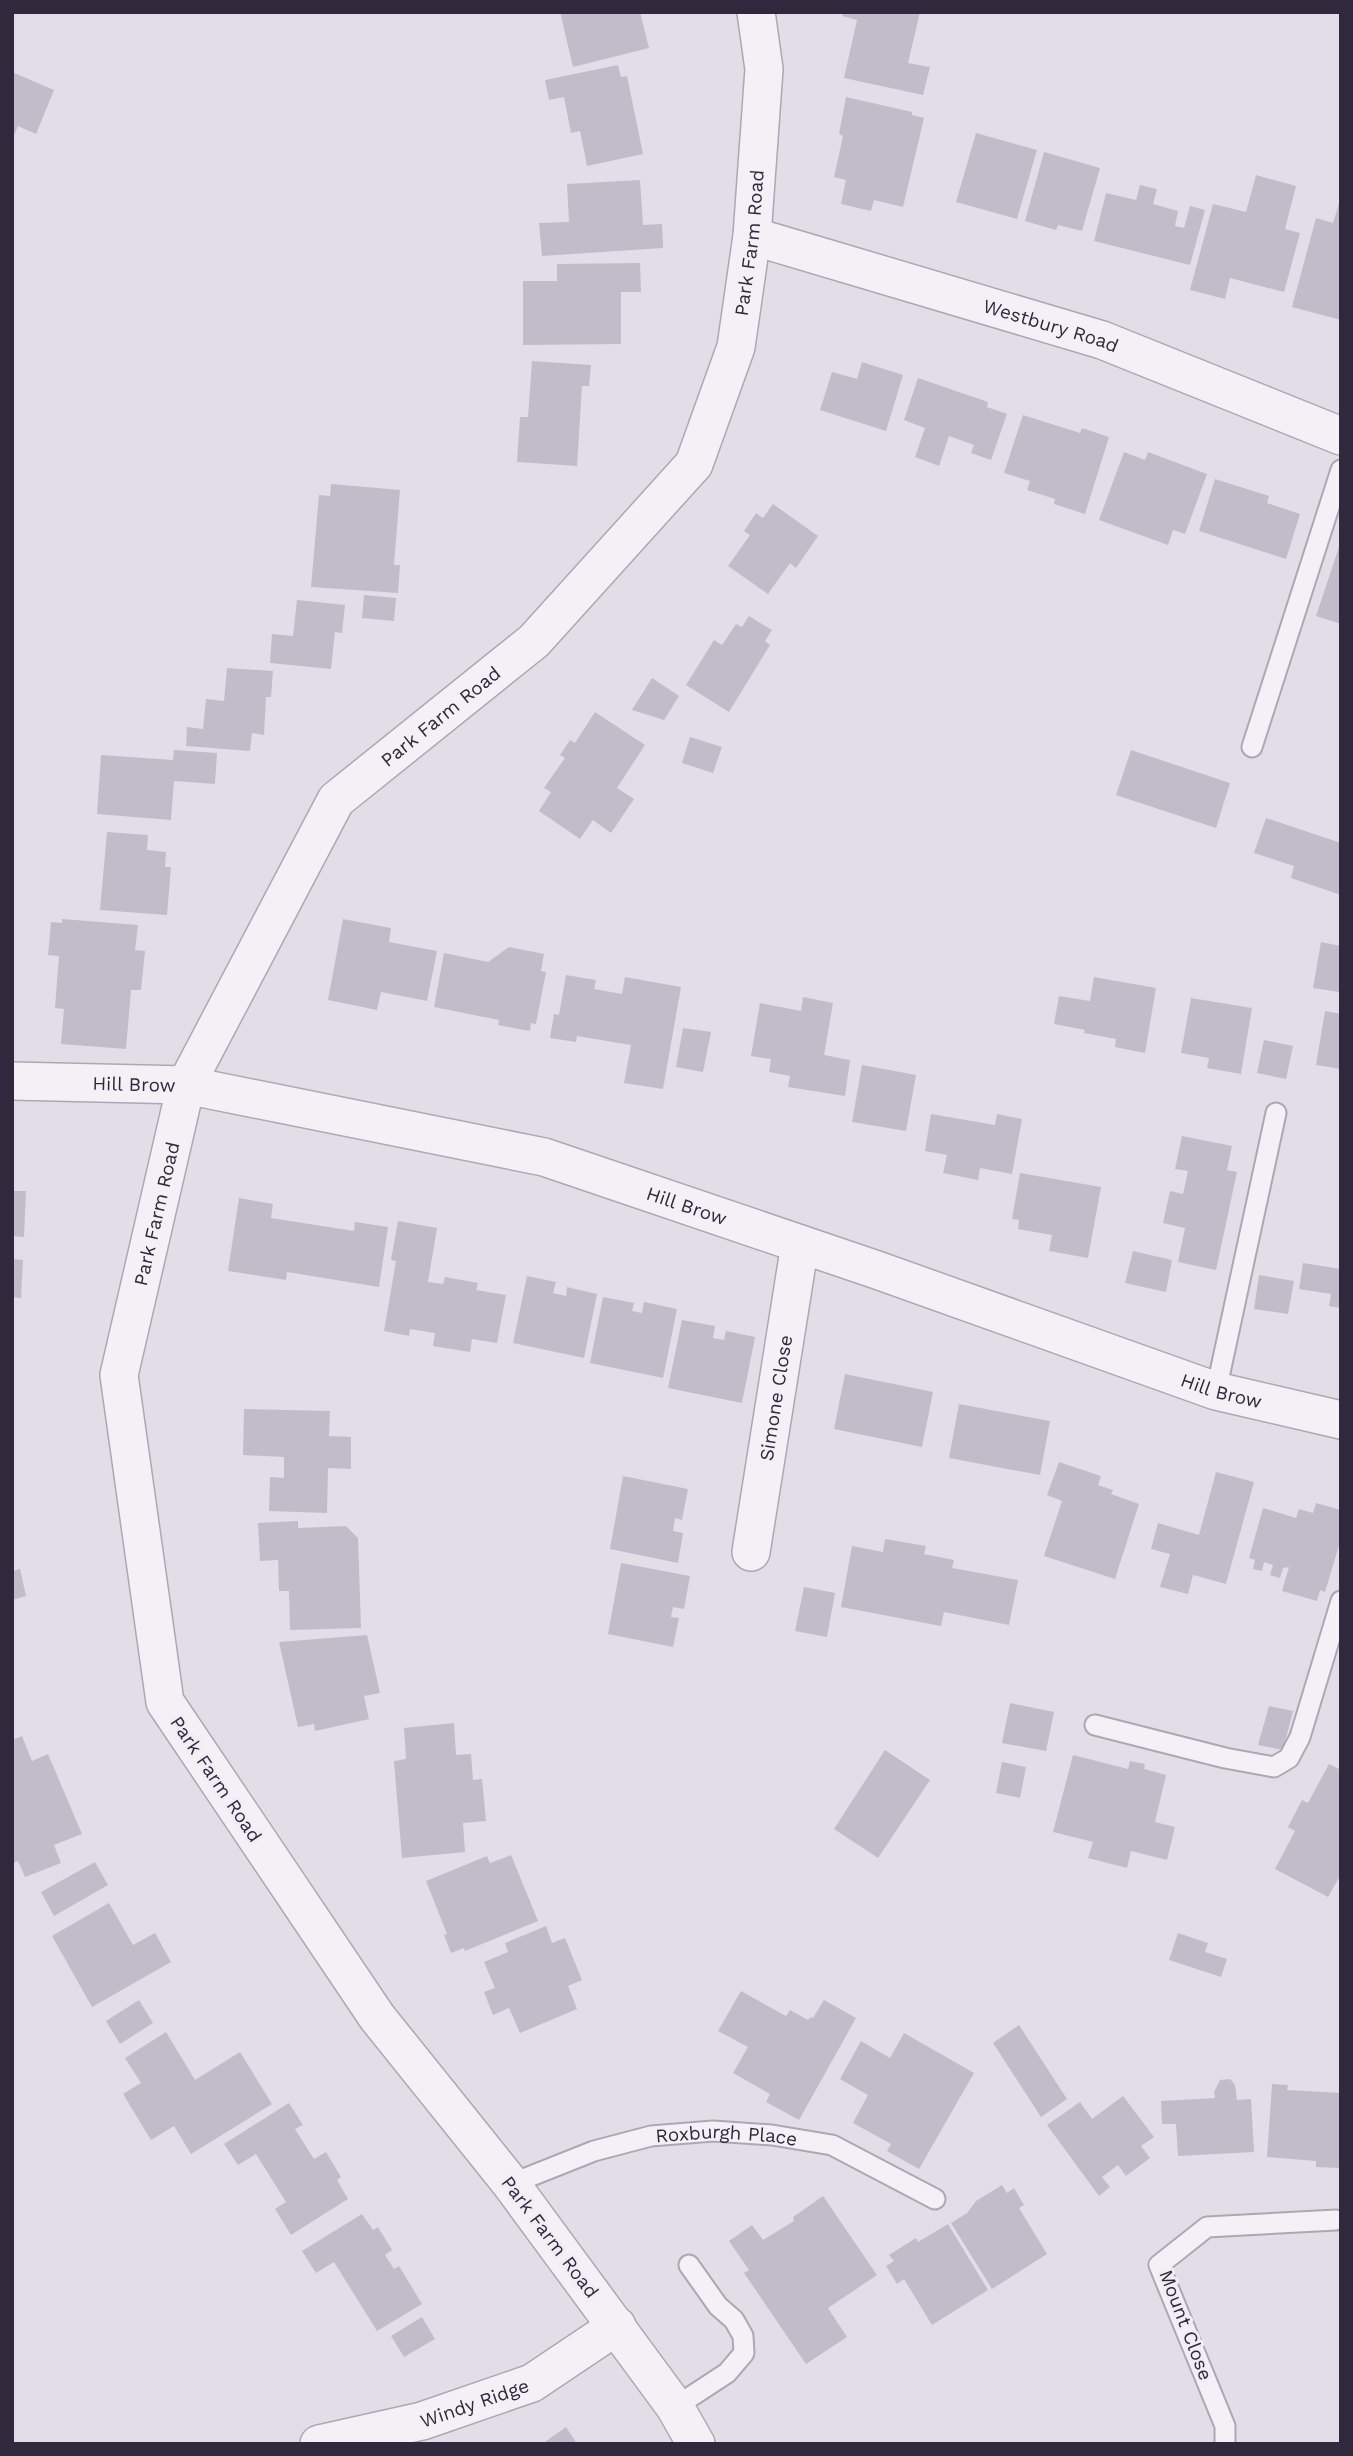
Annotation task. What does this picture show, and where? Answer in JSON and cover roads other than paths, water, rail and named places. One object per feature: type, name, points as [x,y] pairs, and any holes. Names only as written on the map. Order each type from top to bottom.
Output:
[{"type":"street","name":"Park Farm Road","points":[[695,2444],[675,2407],[617,2326],[511,2184],[377,2017],[165,1702],[118,1375],[186,1085],[336,800],[534,641],[694,464],[736,347],[752,236],[764,69],[757,12]]},
{"type":"street","name":"Westbury Road","points":[[752,236],[1102,340],[1341,436]]},
{"type":"street","name":"Hill Brow","points":[[12,1081],[186,1085],[544,1157],[1216,1391],[1341,1420]]},
{"type":"street","name":"Simone Close","points":[[751,1552],[800,1244]]},
{"type":"street","name":"Windy Ridge","points":[[319,2444],[422,2421],[532,2382],[617,2326]]},
{"type":"lane","points":[[1252,747],[1341,470]]},
{"type":"lane","points":[[1216,1391],[1276,1113]]},
{"type":"lane","points":[[1095,1725],[1274,1768],[1289,1758],[1300,1737],[1341,1601]]},
{"type":"lane","name":"Roxburgh Place","points":[[511,2184],[593,2151],[651,2136],[713,2131],[772,2135],[832,2145],[935,2199]]},
{"type":"lane","name":"Mount Close","points":[[1226,2444],[1225,2426],[1159,2265],[1207,2227],[1336,2220]]},
{"type":"lane","points":[[675,2407],[726,2373],[744,2353],[743,2336],[734,2320],[718,2306],[689,2265]]}]
